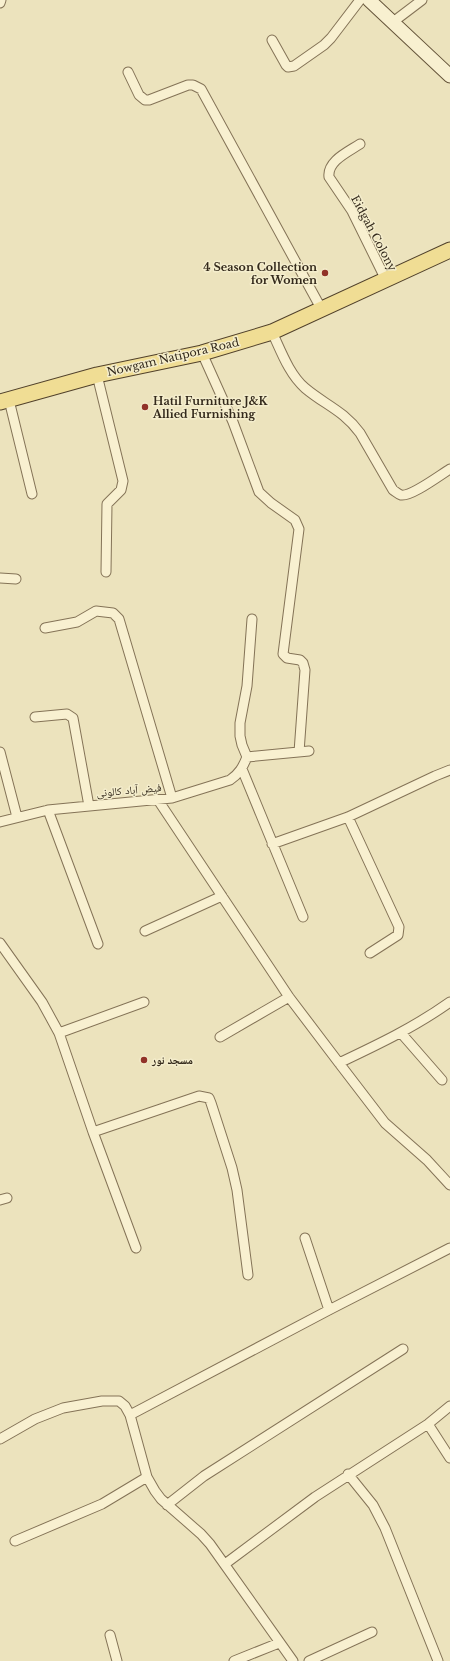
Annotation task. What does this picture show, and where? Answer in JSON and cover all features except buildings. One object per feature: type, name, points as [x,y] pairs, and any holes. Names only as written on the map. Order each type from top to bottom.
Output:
[{"type":"main road","points":[[370,0],[450,76]]},
{"type":"main road","name":"Nowgam Natipora Road","points":[[4,401],[97,375],[202,353],[272,332],[450,250]]},
{"type":"street","points":[[272,40],[286,65],[288,67],[294,66],[324,45],[360,0]]},
{"type":"street","points":[[393,22],[422,0]]},
{"type":"street","points":[[128,72],[139,95],[145,100],[188,85],[201,89],[322,310]]},
{"type":"street","name":"Eidgah Colony","points":[[360,144],[332,164],[328,172],[329,177],[352,212],[386,280]]},
{"type":"street","points":[[272,332],[291,371],[297,379],[305,388],[341,412],[354,425],[393,490],[400,495],[411,493],[450,469]]},
{"type":"street","points":[[202,353],[233,422],[259,492],[270,503],[295,520],[298,524],[299,529],[283,654],[286,658],[300,660],[303,663],[305,670],[299,752]]},
{"type":"street","points":[[97,375],[123,481],[121,490],[107,504],[106,572]]},
{"type":"street","points":[[4,401],[32,494]]},
{"type":"street","points":[[0,578],[16,579]]},
{"type":"street","points":[[45,628],[77,622],[96,611],[107,611],[116,615],[119,619],[172,798]]},
{"type":"street","points":[[252,620],[247,686],[240,730],[242,745],[248,758],[309,751]]},
{"type":"street","points":[[35,718],[67,714],[71,716],[74,723],[89,806]]},
{"type":"street","points":[[0,752],[17,817]]},
{"type":"street","name":"فیض آباد کالونی","points":[[0,822],[48,810],[172,798],[230,780],[242,769],[248,758]]},
{"type":"street","points":[[242,769],[272,844],[304,917]]},
{"type":"street","points":[[272,844],[348,817],[450,770]]},
{"type":"street","points":[[158,800],[289,997],[339,1063],[385,1122],[428,1160],[450,1185]]},
{"type":"street","points":[[48,810],[98,944]]},
{"type":"street","points":[[348,817],[399,927],[398,935],[370,953]]},
{"type":"street","points":[[144,931],[222,896]]},
{"type":"street","points":[[0,943],[42,1002],[59,1033],[93,1132],[136,1248]]},
{"type":"street","points":[[220,1037],[289,997]]},
{"type":"street","points":[[59,1033],[144,1002]]},
{"type":"street","points":[[339,1063],[401,1033],[428,1018],[450,1002]]},
{"type":"street","points":[[401,1033],[442,1080]]},
{"type":"street","points":[[93,1132],[199,1096],[209,1098],[212,1103],[232,1168],[237,1190],[248,1275]]},
{"type":"street","points":[[305,1238],[329,1310]]},
{"type":"street","points":[[130,1415],[450,1248]]},
{"type":"street","points":[[167,1505],[204,1476],[404,1349]]},
{"type":"street","points":[[0,1439],[35,1419],[63,1408],[112,1400],[119,1401],[125,1406],[130,1415],[147,1477],[161,1499],[201,1534],[225,1564],[279,1644],[293,1661]]},
{"type":"street","points":[[225,1564],[315,1497],[348,1474],[428,1424],[450,1406]]},
{"type":"street","points":[[428,1424],[450,1458]]},
{"type":"street","points":[[348,1474],[373,1505],[385,1528],[438,1661]]},
{"type":"street","points":[[14,1541],[102,1504],[147,1477]]},
{"type":"street","points":[[309,1661],[372,1632]]},
{"type":"street","points":[[110,1635],[116,1661]]},
{"type":"street","points":[[234,1661],[279,1644]]},
{"type":"place","name":"4 Season Collection for Women","points":[[325,273]]},
{"type":"place","name":"Hatil Furniture J&K Allied Furnishing","points":[[145,407]]},
{"type":"place","name":"مسجد نور","points":[[144,1060]]}]
